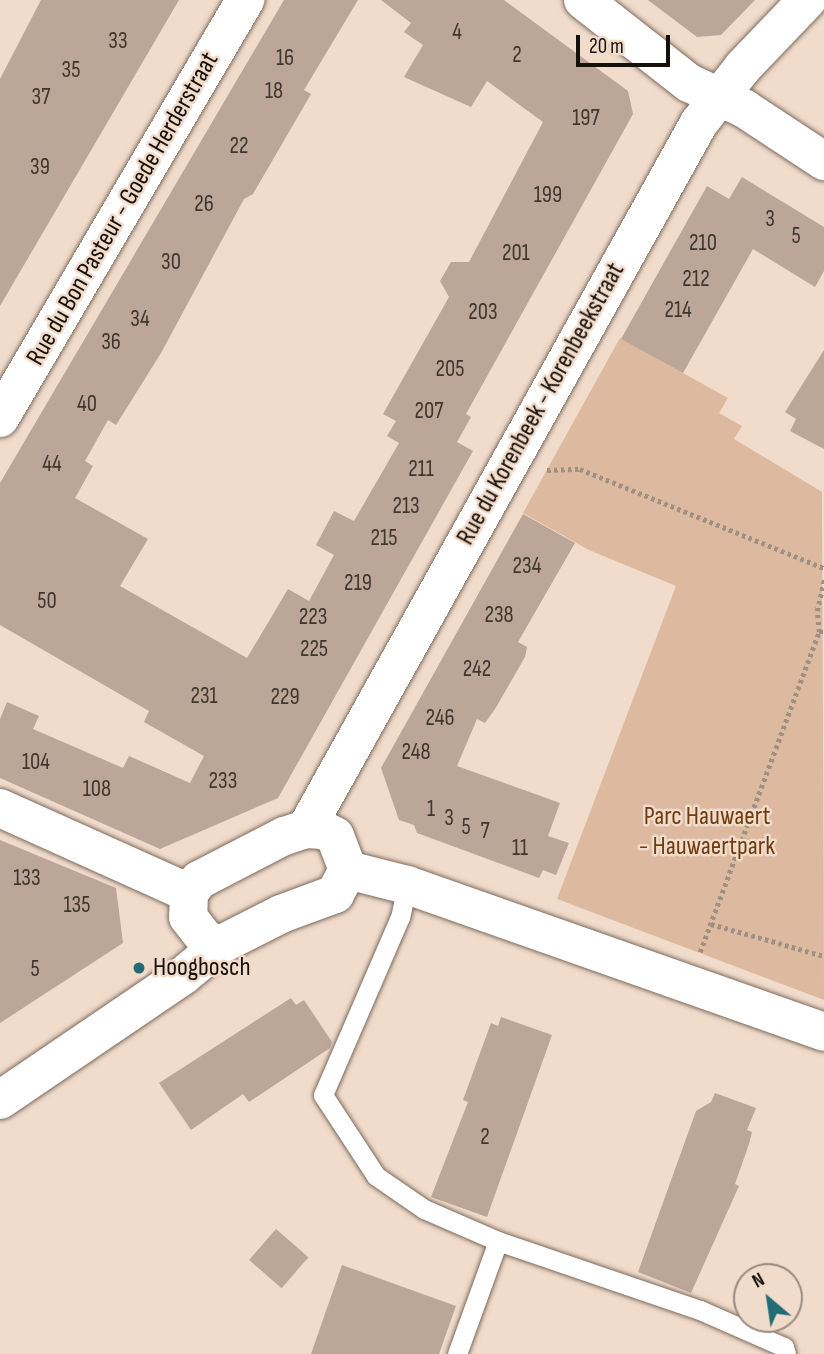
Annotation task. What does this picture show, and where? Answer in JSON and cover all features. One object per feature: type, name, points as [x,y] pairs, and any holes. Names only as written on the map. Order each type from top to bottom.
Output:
[{"type":"street","name":"Rue du Bon Pasteur - Goede Herderstraat","points":[[0,418],[245,0]]},
{"type":"street","points":[[583,0],[689,83],[719,97],[824,160]]},
{"type":"street","name":"Rue du Korenbeek - Korenbeekstraat","points":[[306,829],[699,123],[719,97],[807,0]]},
{"type":"street","points":[[0,808],[189,893]]},
{"type":"street","points":[[0,1100],[220,945],[281,914],[335,894],[348,870],[335,836],[323,830],[306,829],[214,870],[189,893],[188,917],[195,929],[220,945]]},
{"type":"street","points":[[348,870],[407,885],[824,1032]]},
{"type":"lane","points":[[407,885],[400,917],[323,1095],[376,1176],[424,1209],[498,1241],[700,1310],[784,1347],[786,1354]]},
{"type":"lane","points":[[457,1354],[498,1241]]},
{"type":"path","points":[[540,467],[580,469],[824,568]]},
{"type":"path","points":[[697,959],[821,632],[817,611],[824,580]]},
{"type":"path","points":[[711,924],[824,956]]},
{"type":"green space","name":"Parc Hauwaert - Hauwaertpark","points":[[620,338],[728,398],[719,413],[742,426],[734,439],[822,492],[824,1000],[557,899],[676,586],[589,550],[523,513]]},
{"type":"building","points":[[41,0],[179,0],[0,306],[0,79]]},
{"type":"building","points":[[284,0],[358,0],[304,90],[311,94],[253,194],[244,199],[161,353],[116,425],[108,420],[85,461],[93,466],[75,498],[148,539],[120,586],[247,658],[288,589],[309,601],[334,555],[316,545],[334,511],[354,521],[399,443],[387,436],[396,421],[383,414],[449,297],[440,281],[451,262],[469,262],[543,122],[487,81],[471,107],[404,77],[423,45],[404,32],[411,23],[381,0],[504,0],[628,91],[633,114],[466,414],[471,417],[457,442],[473,451],[278,798],[160,849],[0,778],[0,719],[7,702],[39,716],[33,729],[123,768],[129,756],[190,783],[204,756],[144,722],[149,711],[0,625],[0,483]]},
{"type":"building","points":[[648,0],[755,0],[721,35],[697,37]]},
{"type":"building","points":[[742,177],[824,227],[824,271],[815,287],[753,249],[683,373],[621,339],[707,186],[729,199]]},
{"type":"building","points":[[824,350],[824,449],[790,431],[796,419],[785,412]]},
{"type":"building","points":[[523,514],[575,543],[518,642],[527,647],[525,657],[485,723],[477,719],[457,766],[560,803],[548,836],[569,843],[556,875],[543,870],[539,878],[417,833],[414,825],[399,820],[381,768]]},
{"type":"building","points":[[0,840],[116,888],[123,943],[0,1023]]},
{"type":"building","points":[[291,998],[296,1005],[304,1000],[332,1042],[330,1048],[249,1102],[243,1094],[191,1130],[159,1083]]},
{"type":"building","points":[[501,1017],[552,1035],[487,1217],[431,1197],[468,1102],[463,1100],[491,1023],[498,1026]]},
{"type":"building","points":[[715,1093],[756,1108],[747,1130],[752,1132],[749,1144],[735,1184],[739,1186],[691,1293],[638,1272],[696,1111],[711,1102]]},
{"type":"building","points":[[276,1229],[308,1257],[282,1288],[249,1260]]},
{"type":"building","points":[[342,1265],[456,1306],[439,1354],[311,1354]]},
{"type":"place","name":"Hoogbosch","points":[[139,968]]}]
